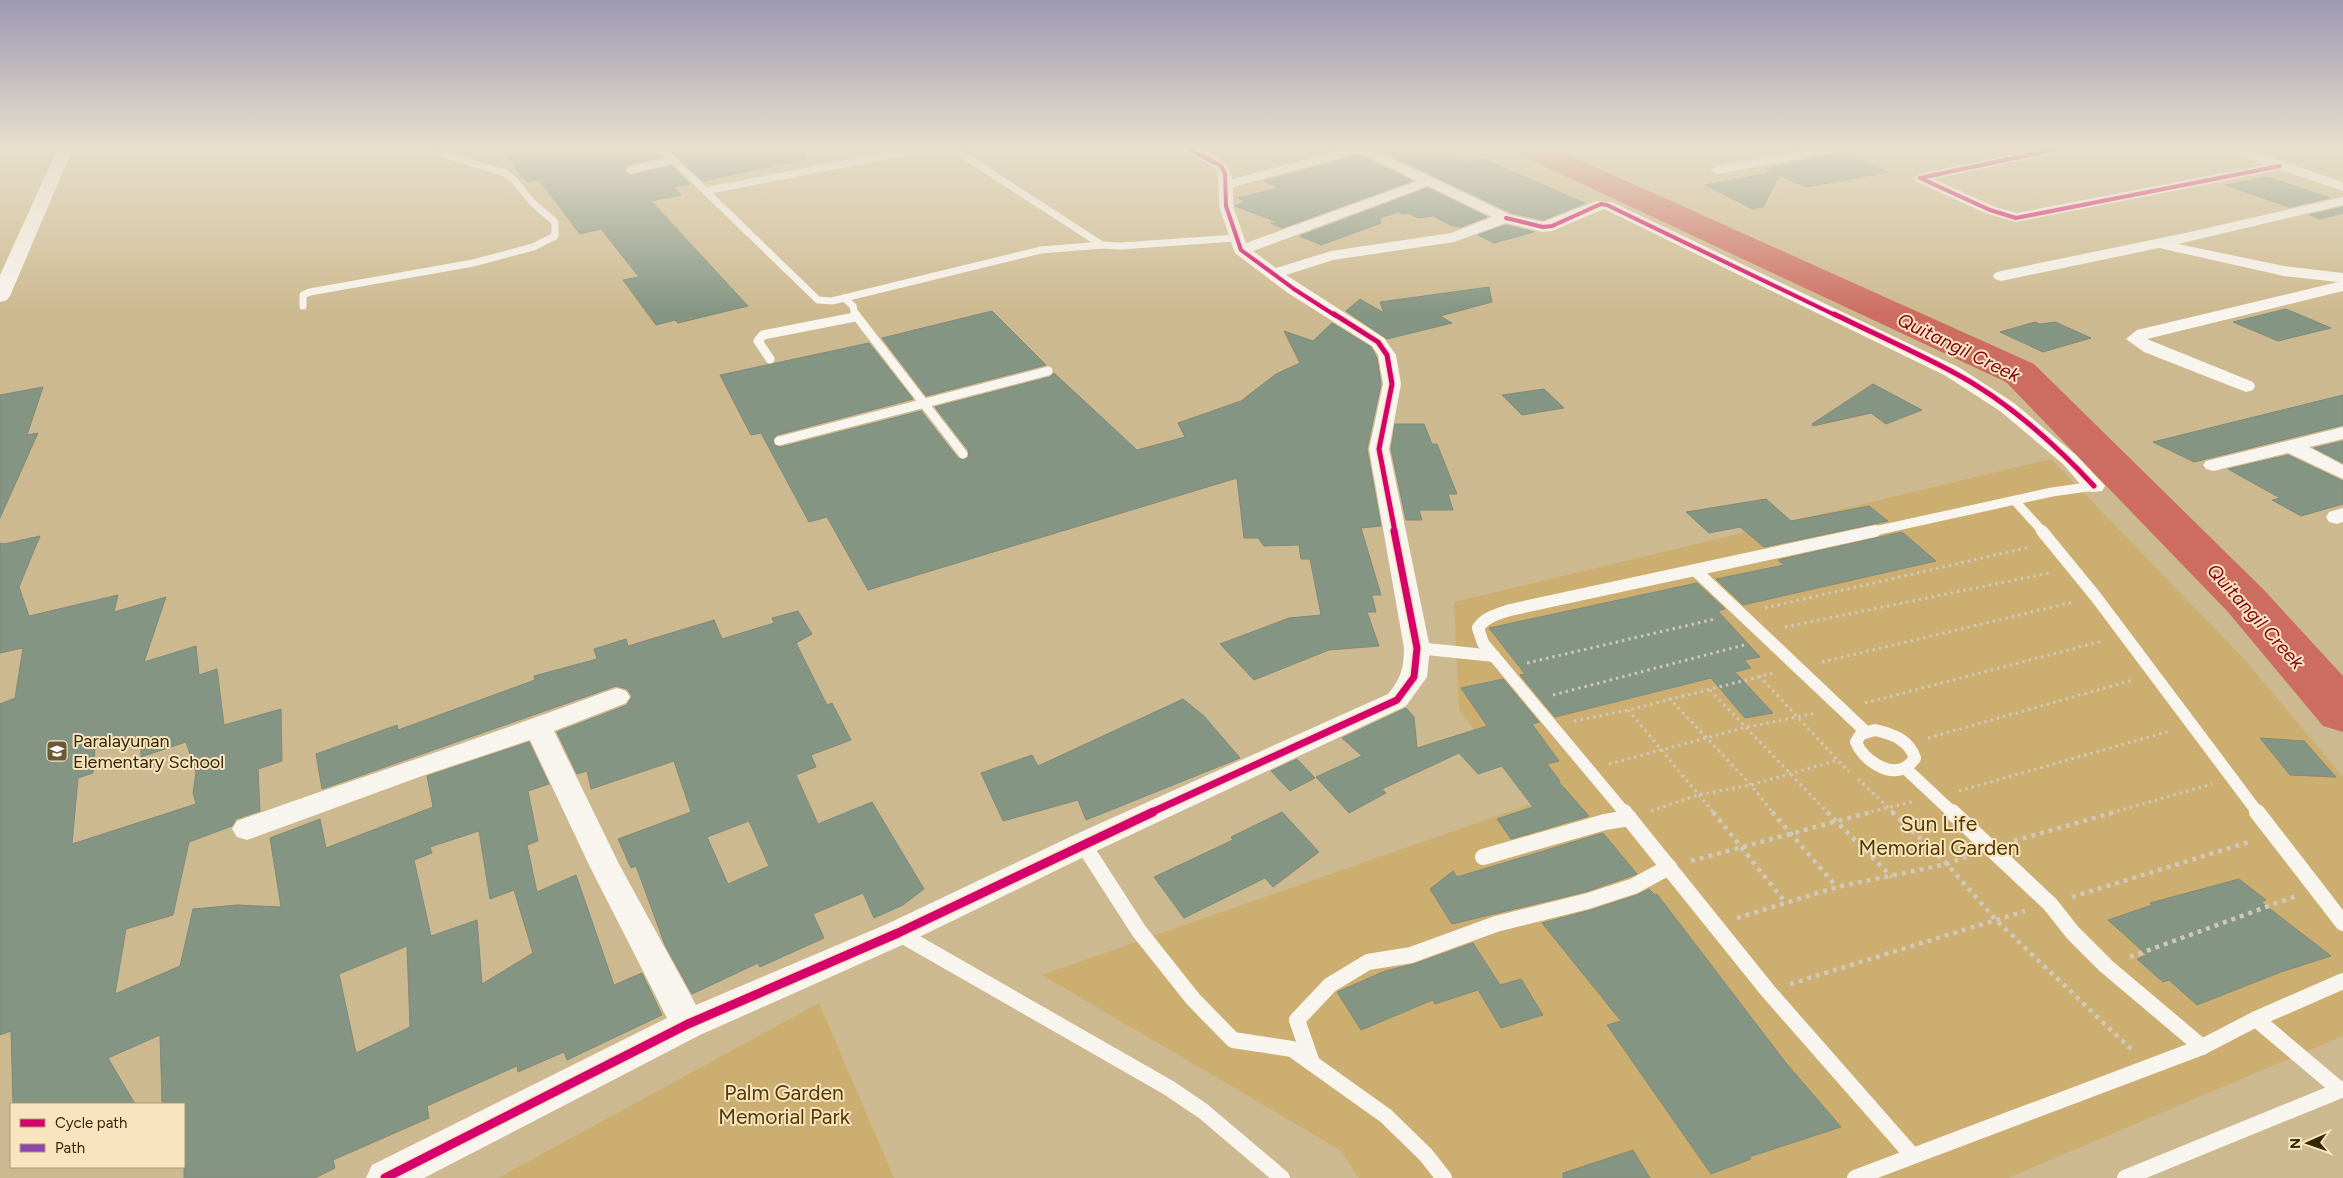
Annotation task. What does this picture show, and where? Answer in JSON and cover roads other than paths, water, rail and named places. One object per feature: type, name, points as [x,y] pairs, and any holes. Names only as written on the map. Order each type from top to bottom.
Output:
[{"type":"main road","points":[[0,296],[41,203]]},
{"type":"street","points":[[385,1178],[688,1024],[898,933],[1083,844],[1397,700],[1412,683],[1417,670],[1417,648],[1379,449],[1392,384],[1387,355],[1378,342],[1274,274],[1238,244],[1226,203]]},
{"type":"street","points":[[1238,244],[1362,203]]},
{"type":"street","points":[[1475,203],[1506,218],[1543,227],[1552,226],[1601,204],[1608,204],[1953,372],[2008,407],[2070,460],[2094,486]]},
{"type":"street","points":[[1975,203],[2016,218],[2092,203]]},
{"type":"street","points":[[2001,276],[2158,244],[2335,203]]},
{"type":"street","points":[[1274,274],[1331,256],[1454,237],[1487,223],[1506,218]]},
{"type":"street","points":[[2158,244],[2284,271],[2343,278]]},
{"type":"street","points":[[2246,386],[2140,343],[2135,339],[2142,334],[2343,286]]},
{"type":"street","points":[[2213,465],[2343,433]]},
{"type":"street","points":[[2291,446],[2343,473]]},
{"type":"street","points":[[247,829],[412,769],[538,727],[617,696]]},
{"type":"street","points":[[538,727],[605,867],[688,1024]]},
{"type":"lane","points":[[303,306],[303,295],[310,292],[473,263],[534,247],[555,236],[557,230],[552,216],[533,203]]},
{"type":"lane","points":[[717,203],[818,300],[844,298],[1041,250],[1102,245],[1238,244]]},
{"type":"lane","points":[[1037,203],[1102,245]]},
{"type":"lane","points":[[844,298],[853,306],[855,317],[962,454]]},
{"type":"lane","points":[[770,359],[758,341],[764,335],[855,317]]},
{"type":"lane","points":[[779,441],[1048,371]]},
{"type":"lane","points":[[1912,1155],[1768,991],[1629,818],[1483,643],[1478,632],[1479,624],[1489,616],[2015,501],[2094,486]]},
{"type":"lane","points":[[2015,501],[2073,568],[2315,889],[2343,923]]},
{"type":"lane","points":[[1696,572],[1865,731]]},
{"type":"lane","points":[[1417,648],[1494,656]]},
{"type":"lane","points":[[1865,731],[1887,732],[1908,744],[1914,751],[1915,758],[1912,764],[1905,768],[1883,767],[1862,755],[1857,748],[1856,740],[1858,734],[1865,731]]},
{"type":"lane","points":[[1905,768],[2050,904],[2073,933],[2106,966],[2202,1047]]},
{"type":"lane","points":[[1483,857],[1605,822],[1629,818]]},
{"type":"lane","points":[[1083,844],[1139,931],[1193,999],[1233,1040],[1292,1049],[1386,1116],[1426,1155],[1444,1178]]},
{"type":"lane","points":[[1312,1063],[1297,1020],[1330,985],[1368,962],[1411,955],[1496,924],[1597,898],[1634,886],[1669,867]]},
{"type":"lane","points":[[898,933],[1169,1088],[1203,1111],[1282,1178]]},
{"type":"lane","points":[[1855,1178],[1912,1155],[2150,1068],[2202,1047],[2256,1019],[2343,981]]},
{"type":"lane","points":[[2125,1178],[2342,1089],[2256,1019]]},
{"type":"waterway","name":"Quitangil Creek","points":[[1648,203],[2020,373],[2246,601],[2343,712]]},
{"type":"place","name":"Paralayunan Elementary School","points":[[57,751]]},
{"type":"park label","name":"Sun Life Memorial Garden","points":[[1939,836]]},
{"type":"park label","name":"Palm Garden Memorial Park","points":[[784,1105]]}]
